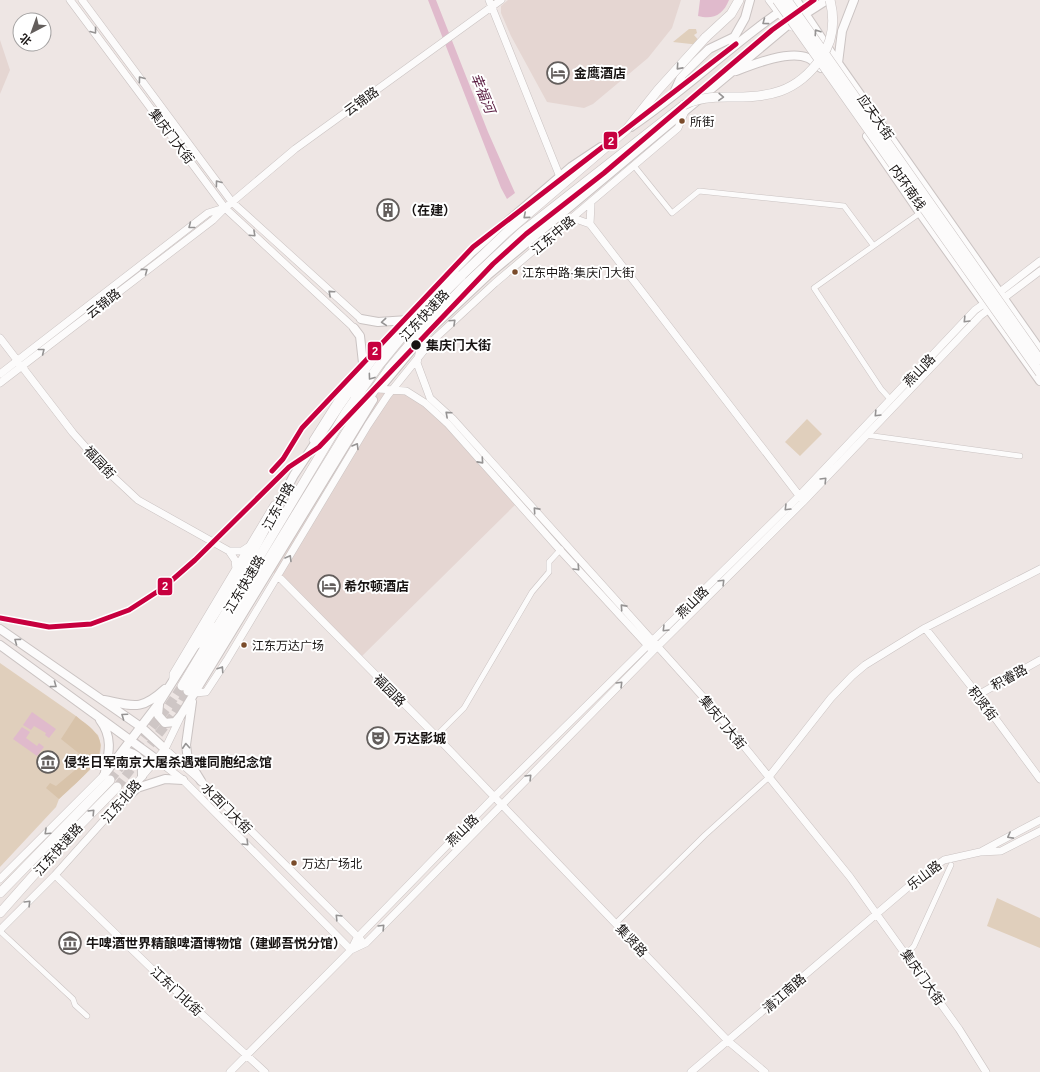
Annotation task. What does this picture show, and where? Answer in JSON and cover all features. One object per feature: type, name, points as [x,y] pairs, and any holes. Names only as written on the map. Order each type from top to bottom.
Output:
[{"type":"highway","name":"江东快速路","points":[[188,690],[346,412],[379,365],[411,326],[462,274],[508,231],[627,129],[658,90],[705,38],[731,14],[739,0]]},
{"type":"highway","name":"内环南线","points":[[777,0],[1040,373]]},
{"type":"highway","points":[[684,108],[694,100],[712,97],[767,95],[784,91],[800,82],[809,74],[827,49],[831,36],[833,20],[830,0]]},
{"type":"highway","name":"内环南线","points":[[785,2],[1040,360]]},
{"type":"highway","name":"江东快速路","points":[[230,615],[354,418],[389,369],[420,332],[467,283],[522,232],[684,108]]},
{"type":"highway","points":[[346,412],[360,372]]},
{"type":"highway","points":[[354,418],[379,389]]},
{"type":"highway","points":[[197,644],[230,615]]},
{"type":"highway","points":[[218,655],[230,615]]},
{"type":"highway","name":"江东快速路","points":[[0,893],[107,777]]},
{"type":"highway","name":"江东快速路","points":[[2,912],[64,842],[117,787]]},
{"type":"main road","points":[[722,56],[744,18],[750,0]]},
{"type":"main road","name":"江东中路","points":[[107,777],[117,758],[159,703],[197,644],[249,560],[294,476],[360,372],[471,253],[560,177],[673,95],[778,12],[785,2],[796,0]]},
{"type":"main road","name":"应天大街","points":[[796,0],[838,63],[1040,350]]},
{"type":"main road","name":"江东中路","points":[[181,715],[188,690],[218,655],[379,389],[423,336],[488,275],[684,108],[730,74],[791,23],[826,0]]},
{"type":"main road","points":[[838,63],[842,31],[854,0]]},
{"type":"main road","name":"应天大街","points":[[785,2],[791,23],[799,30],[823,69],[920,213],[1040,381]]},
{"type":"main road","points":[[673,95],[682,75],[709,49],[734,37]]},
{"type":"main road","points":[[730,74],[782,57],[795,56],[808,58],[823,69]]},
{"type":"main road","points":[[361,318],[378,322],[408,320]]},
{"type":"main road","points":[[354,328],[360,336],[360,372]]},
{"type":"main road","name":"水西门大街","points":[[0,629],[141,727],[165,749]]},
{"type":"main road","name":"水西门大街","points":[[0,646],[156,759]]},
{"type":"main road","points":[[101,700],[136,706],[148,703],[173,682]]},
{"type":"main road","points":[[188,690],[189,715],[186,745],[188,760],[200,781]]},
{"type":"main road","points":[[159,703],[157,710],[158,716],[165,723],[175,722],[181,715]]},
{"type":"main road","points":[[96,716],[105,726],[110,741],[107,777]]},
{"type":"main road","points":[[117,758],[129,752],[139,757],[142,762],[142,776]]},
{"type":"main road","points":[[120,804],[137,788],[165,779],[183,780]]},
{"type":"street","name":"集庆门大街","points":[[70,0],[225,208],[354,328]]},
{"type":"street","name":"集庆门大街","points":[[82,0],[232,202],[361,318]]},
{"type":"street","name":"云锦路","points":[[0,383],[19,364],[213,220],[225,208],[295,149],[441,42],[462,29],[490,3],[500,0]]},
{"type":"street","name":"应天大街","points":[[769,0],[778,12],[791,23]]},
{"type":"street","points":[[490,3],[560,177]]},
{"type":"street","name":"江东中路","points":[[188,690],[206,692],[278,576],[368,425],[392,390],[430,343],[495,283],[635,167],[678,128],[684,108]]},
{"type":"street","points":[[635,167],[672,213],[699,191],[844,206],[873,245]]},
{"type":"street","points":[[590,224],[591,204]]},
{"type":"street","points":[[891,400],[814,288],[920,213]]},
{"type":"street","points":[[573,218],[590,224],[801,499]]},
{"type":"street","name":"燕山路","points":[[1002,295],[1040,261]]},
{"type":"street","name":"燕山路","points":[[230,1072],[351,950],[357,938],[494,797],[653,646],[866,435],[980,316],[986,307],[1040,271]]},
{"type":"street","name":"燕山路","points":[[801,499],[891,400],[976,310],[986,307]]},
{"type":"street","points":[[423,336],[417,363],[428,400]]},
{"type":"street","name":"福园街","points":[[0,338],[72,433],[107,471],[138,500],[230,551]]},
{"type":"street","name":"云锦路","points":[[0,374],[19,364]]},
{"type":"street","name":"江东中路","points":[[173,682],[173,674],[236,568],[335,404],[360,372]]},
{"type":"street","points":[[379,389],[406,391],[428,400]]},
{"type":"street","name":"集庆门大街","points":[[428,400],[453,419],[566,544],[653,646]]},
{"type":"street","name":"集庆门大街","points":[[428,400],[560,550],[712,708],[850,877],[959,1029],[986,1072]]},
{"type":"street","points":[[866,435],[1020,456]]},
{"type":"street","points":[[436,736],[464,708],[532,592],[549,572],[549,562],[566,544]]},
{"type":"street","points":[[236,568],[235,560],[230,551],[242,551],[250,546]]},
{"type":"street","points":[[616,923],[705,835],[768,778],[831,698],[852,676],[881,654],[925,628],[1040,569]]},
{"type":"street","name":"福园路","points":[[278,576],[502,804]]},
{"type":"street","name":"积贤街","points":[[925,628],[978,695],[1040,779]]},
{"type":"street","name":"燕山路","points":[[351,950],[366,943],[502,804],[653,646]]},
{"type":"street","name":"积睿路","points":[[978,695],[1040,660]]},
{"type":"street","name":"江东北路","points":[[0,931],[55,875],[120,804],[165,749],[181,715]]},
{"type":"street","name":"水西门大街","points":[[165,749],[200,781],[357,938],[366,943]]},
{"type":"street","name":"水西门大街","points":[[156,759],[183,780],[351,950]]},
{"type":"street","points":[[0,879],[107,777]]},
{"type":"street","name":"集贤路","points":[[502,804],[728,1041],[765,1072]]},
{"type":"street","name":"乐山路","points":[[980,852],[1040,820]]},
{"type":"street","points":[[463,829],[469,830],[470,836]]},
{"type":"street","name":"乐山路","points":[[877,913],[921,876],[944,860],[980,852],[1000,851],[1040,831]]},
{"type":"street","points":[[906,954],[914,946],[952,865]]},
{"type":"street","points":[[0,869],[9,870]]},
{"type":"street","name":"江东门北街","points":[[55,875],[151,968],[265,1072]]},
{"type":"street","name":"清江南路","points":[[691,1072],[877,913]]},
{"type":"street","points":[[0,931],[73,999],[75,1005],[87,1016]]},
{"type":"shaded area","points":[[428,0],[436,0],[488,132],[515,193],[507,199],[501,188]]},
{"type":"shaded area","points":[[508,0],[681,0],[672,28],[648,58],[593,104],[584,108],[547,102],[511,36],[501,13],[501,6]]},
{"type":"shaded area","points":[[700,0],[729,0],[721,13],[713,17],[703,17],[698,16]]},
{"type":"shaded area","points":[[689,29],[696,29],[697,33],[694,35],[701,43],[700,45],[673,42]]},
{"type":"shaded area","points":[[0,40],[10,70],[0,94]]},
{"type":"shaded area","points":[[379,389],[406,391],[425,403],[518,502],[359,659],[270,569]]},
{"type":"shaded area","points":[[807,419],[822,434],[800,456],[785,442]]},
{"type":"shaded area","name":"侵华日军南京大屠杀遇难同胞纪念馆","points":[[0,663],[76,716],[98,735],[101,745],[100,755],[92,768],[59,799],[56,807],[0,867]]},
{"type":"shaded area","points":[[32,712],[56,729],[49,738],[45,735],[46,733],[34,726],[31,730],[23,725]]},
{"type":"shaded area","points":[[76,716],[90,727],[97,735],[100,743],[99,752],[89,770],[59,799],[46,788],[50,783],[56,786],[80,766],[81,755],[61,739]]},
{"type":"shaded area","points":[[22,727],[30,732],[26,738],[37,746],[39,743],[44,747],[37,756],[13,739]]},
{"type":"shaded area","points":[[997,898],[1040,918],[1040,948],[987,926]]},
{"type":"tunnel","points":[[110,780],[168,707],[182,686]]},
{"type":"tunnel","points":[[117,787],[175,713],[188,691]]},
{"type":"transit line","name":"2","points":[[0,618],[49,627],[91,624],[129,610],[163,588],[195,560],[289,467],[319,447],[493,264],[526,234],[604,173],[772,30],[814,0]]},
{"type":"transit line","name":"2","points":[[272,471],[283,459],[302,428],[473,247],[736,44]]},
{"type":"place","name":"金鹰酒店","points":[[558,73]]},
{"type":"place","name":"所街","points":[[682,121]]},
{"type":"place","name":"（在建）","points":[[388,210]]},
{"type":"place","name":"江东中路·集庆门大街","points":[[515,272]]},
{"type":"place","name":"集庆门大街","points":[[416,345]]},
{"type":"place","name":"希尔顿酒店","points":[[329,586]]},
{"type":"place","name":"江东万达广场","points":[[244,645]]},
{"type":"place","name":"万达影城","points":[[378,738]]},
{"type":"place","name":"侵华日军南京大屠杀遇难同胞纪念馆","points":[[48,762]]},
{"type":"place","name":"万达广场北","points":[[294,863]]},
{"type":"place","name":"牛啤酒世界精酿啤酒博物馆（建邺吾悦分馆）","points":[[70,943]]},
{"type":"water label","name":"幸福河","points":[[483,93]]}]
